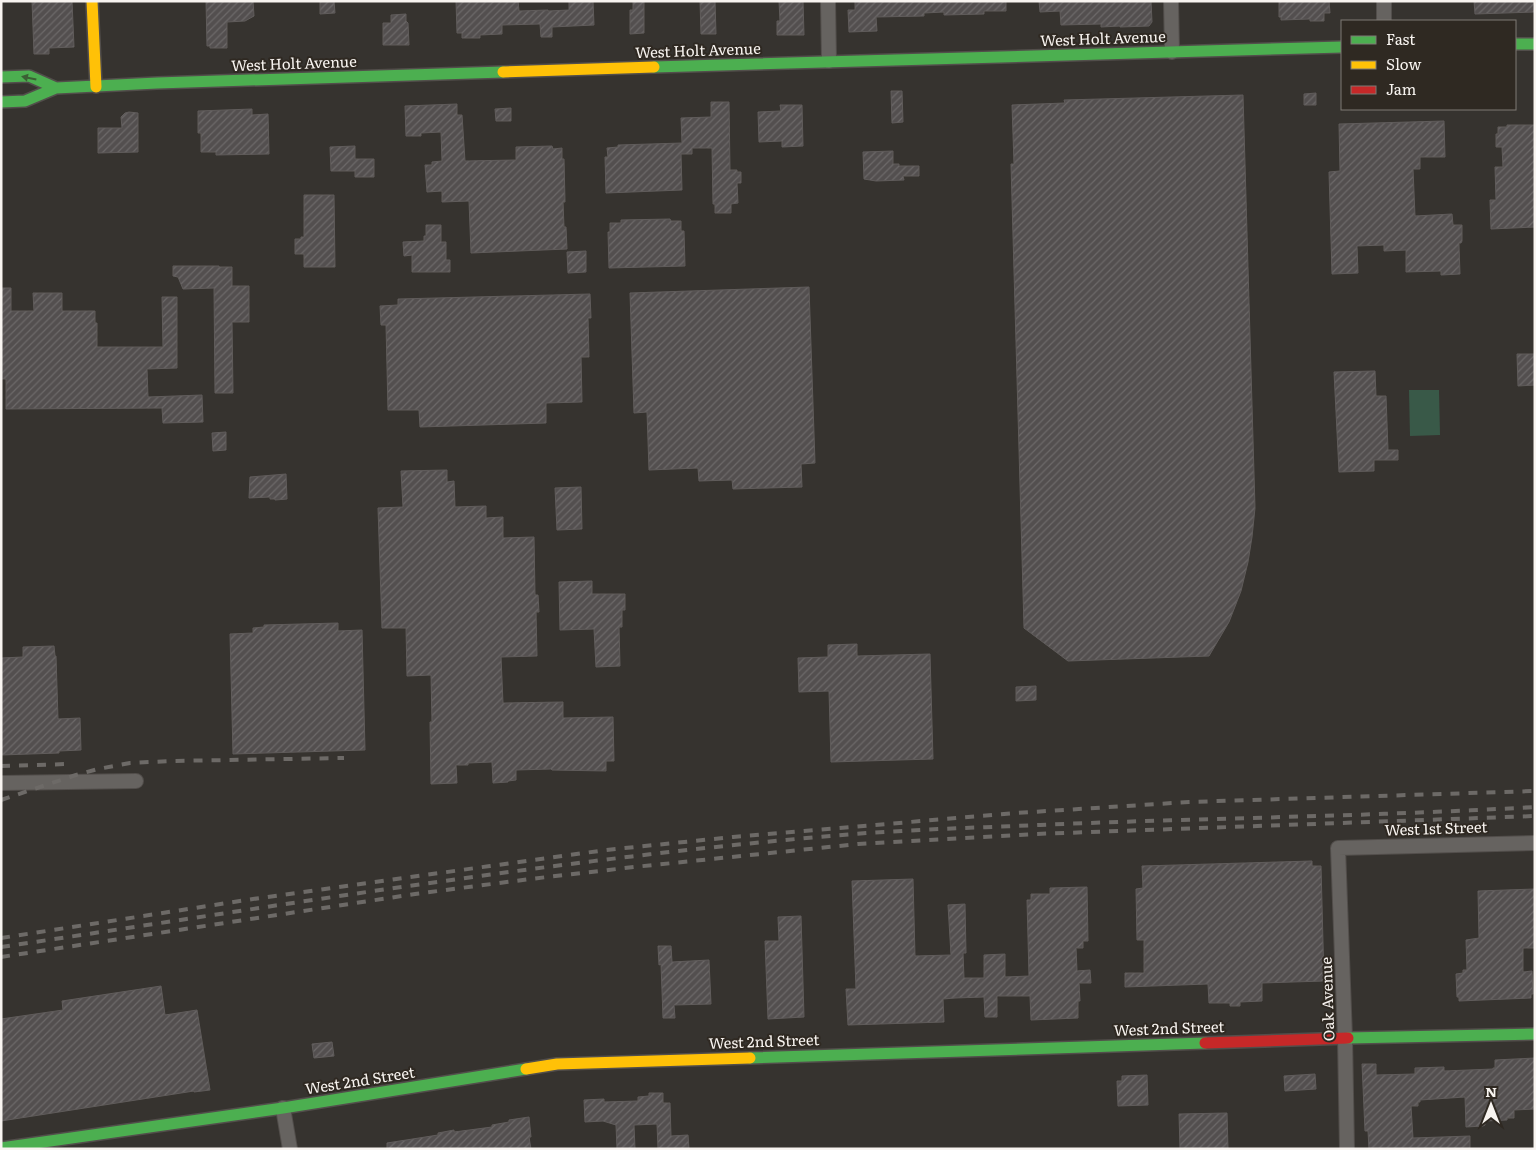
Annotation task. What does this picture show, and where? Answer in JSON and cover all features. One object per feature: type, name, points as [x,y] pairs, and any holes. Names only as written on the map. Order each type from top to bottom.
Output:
[{"type":"street","points":[[92,1],[96,87]]},
{"type":"street","points":[[828,1],[829,61]]},
{"type":"street","points":[[1171,1],[1172,52]]},
{"type":"street","points":[[1384,1],[1384,20]]},
{"type":"street","points":[[1516,44],[1535,44]]},
{"type":"street","name":"West Holt Avenue","points":[[1,102],[25,101],[56,88],[172,83],[829,61],[1341,47]]},
{"type":"street","name":"West Holt Avenue","points":[[1,77],[29,76],[56,88]]},
{"type":"street","points":[[1,783],[136,781]]},
{"type":"street","name":"West 1st Street","points":[[1338,848],[1535,843]]},
{"type":"street","name":"Oak Avenue","points":[[1338,848],[1346,1038],[1348,1149]]},
{"type":"street","name":"West 2nd Street","points":[[1,1148],[283,1108],[558,1064],[1346,1038],[1535,1034]]},
{"type":"street","points":[[283,1108],[290,1149]]},
{"type":"green space","points":[[1409,390],[1439,390],[1440,435],[1410,436]]},
{"type":"building","points":[[32,1],[72,1],[74,47],[49,48],[49,54],[34,54]]},
{"type":"building","points":[[206,1],[253,1],[254,16],[245,21],[227,22],[227,48],[210,48],[210,46],[207,46]]},
{"type":"building","points":[[320,1],[334,1],[335,13],[320,14]]},
{"type":"building","points":[[456,1],[518,1],[519,11],[548,11],[569,10],[569,1],[593,1],[594,25],[552,27],[552,37],[541,37],[540,24],[502,25],[502,34],[480,35],[480,38],[462,38],[462,33],[457,33]]},
{"type":"building","points":[[633,1],[644,1],[644,33],[630,34],[630,10],[633,10]]},
{"type":"building","points":[[700,1],[715,1],[716,34],[701,34]]},
{"type":"building","points":[[779,1],[803,1],[804,35],[777,35],[777,21],[780,21]]},
{"type":"building","points":[[855,1],[1006,1],[1006,11],[984,11],[984,14],[944,15],[944,12],[924,13],[924,16],[876,17],[877,31],[849,32],[848,10],[855,10]]},
{"type":"building","points":[[1039,1],[1151,1],[1152,22],[1149,26],[1120,27],[1101,27],[1101,24],[1061,25],[1060,11],[1040,12]]},
{"type":"building","points":[[1279,1],[1329,1],[1330,13],[1324,13],[1324,21],[1310,21],[1310,19],[1281,20],[1281,17],[1279,17]]},
{"type":"building","points":[[1474,1],[1535,1],[1535,12],[1475,14]]},
{"type":"building","points":[[406,14],[409,45],[383,45],[383,23],[391,23],[391,15]]},
{"type":"building","points":[[891,91],[902,91],[903,122],[892,123]]},
{"type":"building","points":[[1316,93],[1316,105],[1304,105],[1304,94]]},
{"type":"building","points":[[1243,95],[1255,508],[1248,562],[1241,591],[1229,622],[1209,656],[1068,661],[1024,628],[1011,164],[1014,164],[1012,105],[1065,103],[1064,100]]},
{"type":"building","points":[[711,102],[729,102],[730,170],[741,172],[741,183],[737,183],[738,203],[731,204],[731,213],[715,213],[715,204],[713,204],[712,148],[692,148],[692,154],[681,154],[682,190],[606,193],[605,157],[608,157],[607,148],[618,147],[618,145],[682,143],[681,118],[711,117]]},
{"type":"building","points":[[457,104],[457,115],[462,115],[465,161],[516,160],[516,147],[552,146],[553,149],[562,148],[562,159],[564,159],[564,227],[566,227],[567,249],[471,253],[469,201],[442,202],[442,191],[427,192],[425,165],[432,165],[432,162],[442,161],[441,132],[421,133],[421,136],[406,136],[405,106]]},
{"type":"building","points":[[780,105],[802,105],[803,146],[782,147],[782,141],[759,142],[758,112],[781,111]]},
{"type":"building","points":[[511,108],[511,121],[496,121],[495,109]]},
{"type":"building","points":[[252,109],[252,115],[268,114],[269,154],[216,155],[216,152],[201,152],[201,133],[198,133],[198,111]]},
{"type":"building","points":[[129,112],[138,113],[138,152],[98,153],[98,128],[122,128],[121,117]]},
{"type":"building","points":[[1444,121],[1445,157],[1420,157],[1420,169],[1413,169],[1415,216],[1452,214],[1453,225],[1462,225],[1462,241],[1459,243],[1460,274],[1441,275],[1441,271],[1406,272],[1406,250],[1384,251],[1384,245],[1357,246],[1358,273],[1332,274],[1329,172],[1340,171],[1339,124]]},
{"type":"building","points":[[1507,125],[1535,125],[1535,227],[1491,229],[1490,200],[1496,200],[1495,167],[1503,167],[1502,147],[1496,147],[1496,134],[1498,134],[1498,127],[1507,127]]},
{"type":"building","points":[[355,146],[355,159],[374,159],[374,177],[355,177],[355,171],[331,171],[330,147]]},
{"type":"building","points":[[893,151],[893,164],[899,164],[899,166],[919,166],[919,176],[903,176],[904,180],[876,181],[864,179],[863,152]]},
{"type":"building","points":[[304,195],[334,195],[335,267],[304,267],[304,254],[295,254],[295,239],[304,237]]},
{"type":"building","points":[[670,219],[671,221],[681,221],[681,231],[684,231],[685,266],[609,268],[608,232],[610,232],[610,223],[621,223],[621,220]]},
{"type":"building","points":[[426,225],[441,225],[441,242],[446,242],[446,260],[450,260],[450,272],[412,272],[412,255],[404,256],[403,242],[424,241]]},
{"type":"building","points":[[586,251],[586,272],[568,273],[567,252]]},
{"type":"building","points":[[173,266],[232,267],[232,286],[249,286],[249,322],[232,322],[233,393],[215,393],[214,288],[183,289],[178,277],[173,276]]},
{"type":"building","points":[[809,287],[815,463],[801,464],[802,487],[733,489],[732,480],[699,481],[698,468],[649,470],[647,412],[634,413],[630,293]]},
{"type":"building","points":[[1,288],[11,288],[11,311],[34,311],[33,293],[62,293],[62,311],[95,311],[97,347],[163,347],[162,297],[177,297],[177,368],[147,369],[148,397],[202,395],[203,422],[163,423],[162,408],[6,409],[6,379],[1,379]]},
{"type":"building","points":[[590,294],[591,318],[588,318],[589,357],[581,357],[582,402],[546,403],[546,423],[420,427],[419,410],[388,410],[386,325],[381,325],[380,306],[398,305],[398,299]]},
{"type":"building","points":[[1517,354],[1535,354],[1535,385],[1518,386]]},
{"type":"building","points":[[1375,371],[1376,396],[1386,396],[1388,450],[1398,450],[1398,460],[1374,460],[1374,471],[1339,472],[1334,372]]},
{"type":"building","points":[[226,432],[226,450],[213,451],[212,433]]},
{"type":"building","points":[[447,470],[447,482],[454,481],[455,507],[486,506],[486,518],[503,517],[503,538],[534,537],[535,595],[538,595],[539,612],[536,612],[537,656],[501,657],[503,703],[563,702],[563,718],[613,717],[614,761],[606,761],[606,771],[516,770],[516,780],[493,783],[492,762],[468,763],[468,765],[456,765],[457,783],[431,784],[431,675],[407,676],[406,628],[382,628],[378,508],[403,507],[401,471]]},
{"type":"building","points":[[286,474],[287,499],[275,500],[270,499],[270,497],[249,498],[250,477]]},
{"type":"building","points":[[581,487],[582,529],[557,530],[555,488]]},
{"type":"building","points":[[592,581],[592,594],[625,594],[625,610],[622,610],[622,627],[619,627],[620,666],[596,667],[594,629],[560,630],[559,582]]},
{"type":"building","points":[[338,623],[338,631],[362,630],[365,750],[233,754],[230,634],[253,633],[253,628],[264,627],[264,625]]},
{"type":"building","points":[[857,644],[857,656],[930,654],[933,759],[831,762],[829,691],[799,692],[798,658],[828,657],[828,645]]},
{"type":"building","points":[[54,646],[58,719],[80,718],[81,750],[59,751],[59,753],[1,755],[1,658],[23,657],[23,647]]},
{"type":"building","points":[[1036,686],[1036,700],[1016,701],[1016,687]]},
{"type":"building","points":[[1312,861],[1312,866],[1321,866],[1324,981],[1262,983],[1262,1001],[1240,1002],[1240,1006],[1230,1006],[1230,1003],[1209,1003],[1208,984],[1125,987],[1125,973],[1144,973],[1144,940],[1137,940],[1136,889],[1143,888],[1142,866]]},
{"type":"building","points":[[913,879],[915,956],[951,955],[948,905],[965,904],[966,953],[963,953],[964,978],[984,978],[984,955],[1005,954],[1005,977],[1029,976],[1027,900],[1031,900],[1031,894],[1050,894],[1050,888],[1087,887],[1088,941],[1083,941],[1083,948],[1076,948],[1077,971],[1090,970],[1091,983],[1079,983],[1080,1001],[1078,1001],[1078,1018],[1031,1020],[1030,996],[997,996],[997,1017],[985,1017],[984,997],[955,998],[943,999],[944,1022],[848,1025],[846,989],[856,989],[852,881]]},
{"type":"building","points":[[1535,889],[1535,948],[1523,948],[1523,972],[1532,971],[1533,994],[1531,994],[1531,998],[1459,1001],[1459,997],[1457,997],[1456,974],[1467,970],[1466,940],[1479,938],[1478,891]]},
{"type":"building","points":[[801,916],[804,1017],[768,1019],[765,941],[779,941],[778,917]]},
{"type":"building","points":[[658,946],[671,946],[672,962],[709,960],[711,1004],[674,1005],[675,1018],[663,1018],[661,964],[659,965]]},
{"type":"building","points":[[161,986],[165,1015],[197,1010],[210,1090],[1,1121],[1,1019],[63,1010],[62,1001]]},
{"type":"building","points":[[332,1042],[334,1056],[314,1058],[312,1044]]},
{"type":"building","points":[[1535,1058],[1535,1109],[1514,1110],[1514,1118],[1485,1121],[1483,1126],[1466,1127],[1465,1097],[1420,1100],[1418,1106],[1411,1106],[1413,1138],[1470,1136],[1470,1149],[1369,1149],[1368,1131],[1365,1131],[1362,1064],[1376,1064],[1376,1075],[1415,1074],[1415,1068],[1444,1067],[1444,1071],[1493,1069],[1495,1068],[1495,1060]]},
{"type":"building","points":[[1315,1074],[1316,1089],[1285,1091],[1284,1076]]},
{"type":"building","points":[[1147,1075],[1148,1105],[1118,1106],[1117,1081],[1122,1081],[1122,1076]]},
{"type":"building","points":[[649,1093],[663,1093],[663,1103],[670,1103],[671,1136],[688,1135],[689,1149],[658,1149],[657,1124],[634,1125],[635,1149],[617,1149],[616,1125],[603,1121],[585,1122],[584,1100],[604,1099],[604,1102],[638,1101],[638,1097],[649,1096]]},
{"type":"building","points":[[1227,1113],[1228,1149],[1180,1149],[1179,1114]]},
{"type":"building","points":[[529,1117],[531,1149],[387,1149],[387,1143],[438,1135],[438,1133],[454,1130],[454,1132],[492,1127],[492,1125],[509,1122],[509,1120]]},
{"type":"railway","points":[[1,800],[76,775],[130,763],[344,758]]},
{"type":"railway","points":[[1,766],[68,764]]},
{"type":"railway","points":[[1,938],[253,899],[490,866],[606,850],[733,837],[1016,813],[1189,802],[1535,791]]},
{"type":"railway","points":[[1,947],[427,883],[640,855],[854,834],[935,829],[1535,807]]},
{"type":"railway","points":[[1,957],[415,894],[634,867],[858,844],[1035,834],[1535,816]]},
{"type":"traffic: fast","points":[[1516,44],[1535,44]]},
{"type":"traffic: fast","points":[[654,67],[1341,47]]},
{"type":"traffic: fast","points":[[1,102],[25,101],[56,88],[503,72]]},
{"type":"traffic: fast","points":[[1,77],[29,76],[56,88]]},
{"type":"traffic: fast","points":[[1348,1038],[1535,1034]]},
{"type":"traffic: fast","points":[[750,1058],[1205,1043]]},
{"type":"traffic: fast","points":[[1,1148],[283,1108],[526,1069]]},
{"type":"traffic: slow","points":[[92,1],[96,87]]},
{"type":"traffic: slow","points":[[503,72],[654,67]]},
{"type":"traffic: slow","points":[[526,1069],[557,1064],[750,1058]]},
{"type":"traffic: jam","points":[[1205,1043],[1348,1038]]}]
